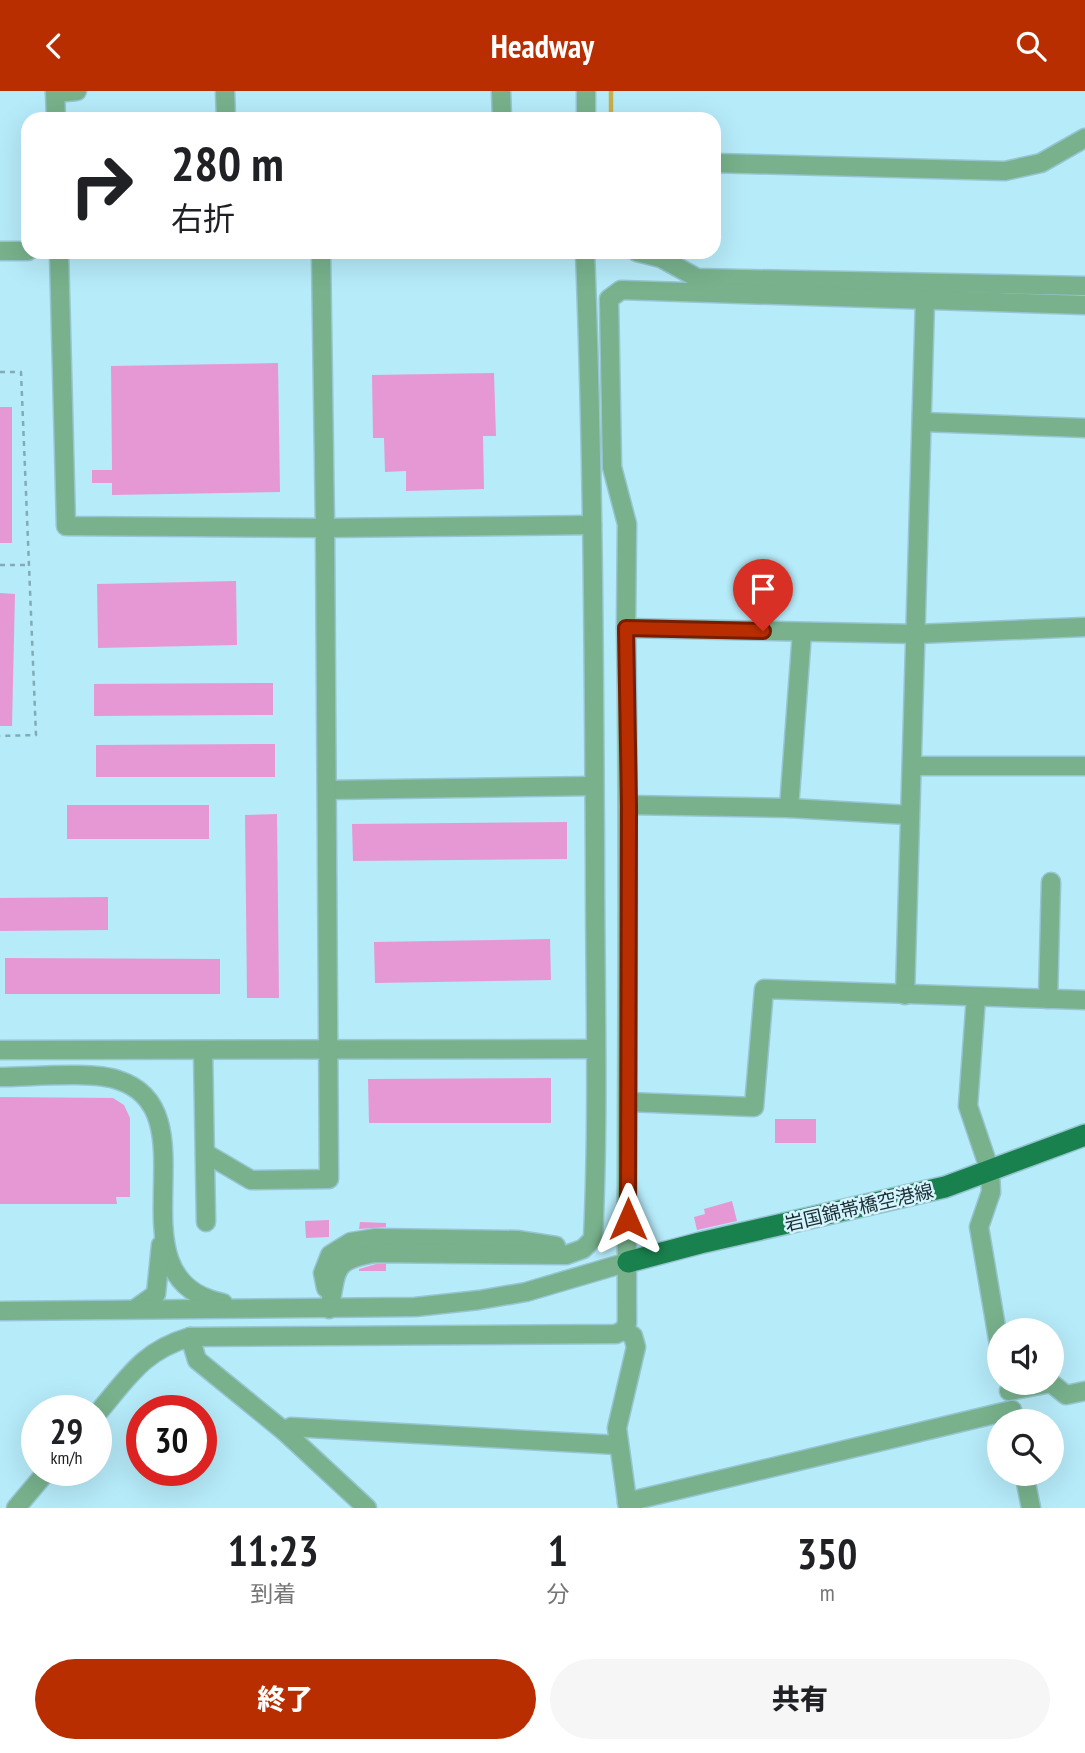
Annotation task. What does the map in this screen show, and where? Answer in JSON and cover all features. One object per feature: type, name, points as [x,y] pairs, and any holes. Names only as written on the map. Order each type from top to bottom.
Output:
[{"type":"main road","name":"岩国錦帯橋空港線","points":[[628,1252],[700,1243],[946,1187],[1085,1135]]},
{"type":"street","points":[[56,112],[55,92],[77,91]]},
{"type":"street","points":[[225,91],[226,112]]},
{"type":"street","points":[[501,91],[502,112]]},
{"type":"street","points":[[586,91],[586,112]]},
{"type":"street","points":[[721,163],[1006,171],[1041,163],[1085,138]]},
{"type":"street","points":[[0,251],[21,251]]},
{"type":"street","points":[[59,259],[66,526],[326,528],[592,525]]},
{"type":"street","points":[[205,1153],[251,1180],[329,1179],[326,528],[321,259]]},
{"type":"street","points":[[329,1309],[323,1273],[330,1255],[351,1242],[376,1238],[504,1240],[562,1246],[577,1242],[594,1219],[592,525],[585,259]]},
{"type":"street","points":[[663,259],[697,278],[1084,287]]},
{"type":"street","points":[[112,1396],[146,1357],[168,1344],[190,1337],[616,1334],[624,1330],[627,1323],[628,1252],[627,524],[612,467],[609,299],[621,291],[1085,305]]},
{"type":"street","points":[[905,995],[925,300]]},
{"type":"street","points":[[923,422],[1085,428]]},
{"type":"street","points":[[626,628],[917,634],[1085,627]]},
{"type":"street","points":[[789,808],[802,632]]},
{"type":"street","points":[[912,766],[1085,766]]},
{"type":"street","points":[[327,790],[594,786]]},
{"type":"street","points":[[629,805],[789,808],[909,815]]},
{"type":"street","points":[[1048,999],[1051,882]]},
{"type":"street","points":[[628,1102],[754,1107],[764,989],[1085,1000]]},
{"type":"street","points":[[976,997],[968,1106],[990,1171],[991,1192],[979,1227],[994,1318]]},
{"type":"street","points":[[0,1049],[595,1049]]},
{"type":"street","points":[[203,1049],[206,1222]]},
{"type":"street","points":[[0,1077],[98,1077],[117,1079],[136,1088],[152,1104],[160,1123],[163,1224],[167,1255],[172,1268],[185,1286],[202,1298],[222,1303],[279,1304],[306,1308]]},
{"type":"street","points":[[135,1309],[156,1294],[163,1224]]},
{"type":"street","points":[[0,1311],[415,1307],[526,1292],[628,1252]]},
{"type":"street","points":[[624,1330],[633,1336],[636,1347],[617,1428],[627,1505],[987,1422]]},
{"type":"street","points":[[190,1337],[197,1360],[284,1431],[367,1508]]},
{"type":"street","points":[[1064,1393],[1085,1391]]},
{"type":"street","points":[[284,1431],[291,1427],[618,1445]]},
{"type":"street","points":[[16,1508],[35,1486]]},
{"type":"street","points":[[1027,1486],[1031,1508]]},
{"type":"path","points":[[0,372],[21,372],[36,735],[0,736]]},
{"type":"path","points":[[0,565],[29,565]]},
{"type":"building","points":[[278,363],[280,492],[112,495],[112,483],[92,483],[92,470],[112,470],[111,366]]},
{"type":"building","points":[[494,373],[496,436],[483,436],[484,489],[406,491],[406,471],[385,472],[384,438],[373,438],[372,375]]},
{"type":"building","points":[[0,407],[12,407],[12,543],[0,543]]},
{"type":"building","points":[[236,581],[237,645],[98,648],[97,584]]},
{"type":"building","points":[[0,593],[15,594],[12,726],[0,726]]},
{"type":"building","points":[[273,683],[273,715],[94,716],[94,684]]},
{"type":"building","points":[[275,744],[275,777],[96,777],[96,745]]},
{"type":"building","points":[[67,805],[209,805],[209,839],[67,839]]},
{"type":"building","points":[[277,814],[279,998],[247,998],[245,815]]},
{"type":"building","points":[[567,822],[567,859],[353,861],[352,824]]},
{"type":"building","points":[[108,897],[108,930],[0,931],[0,898]]},
{"type":"building","points":[[550,939],[551,980],[375,983],[374,942]]},
{"type":"building","points":[[5,958],[220,959],[220,994],[5,994]]},
{"type":"building","points":[[551,1078],[551,1123],[369,1123],[368,1079]]},
{"type":"building","points":[[0,1097],[113,1098],[124,1105],[130,1118],[130,1197],[116,1197],[117,1204],[0,1204]]},
{"type":"building","points":[[775,1119],[816,1119],[816,1143],[775,1143]]},
{"type":"building","points":[[732,1201],[737,1221],[697,1230],[694,1217],[705,1214],[704,1209]]},
{"type":"building","points":[[329,1220],[329,1237],[306,1238],[305,1221]]},
{"type":"building","points":[[360,1222],[386,1223],[386,1227],[359,1229]]},
{"type":"building","points":[[386,1264],[386,1271],[359,1271],[359,1269]]},
{"type":"waterway","points":[[611,91],[611,112]]},
{"type":"route","points":[[628,1219],[629,805],[626,628],[763,631]]}]
